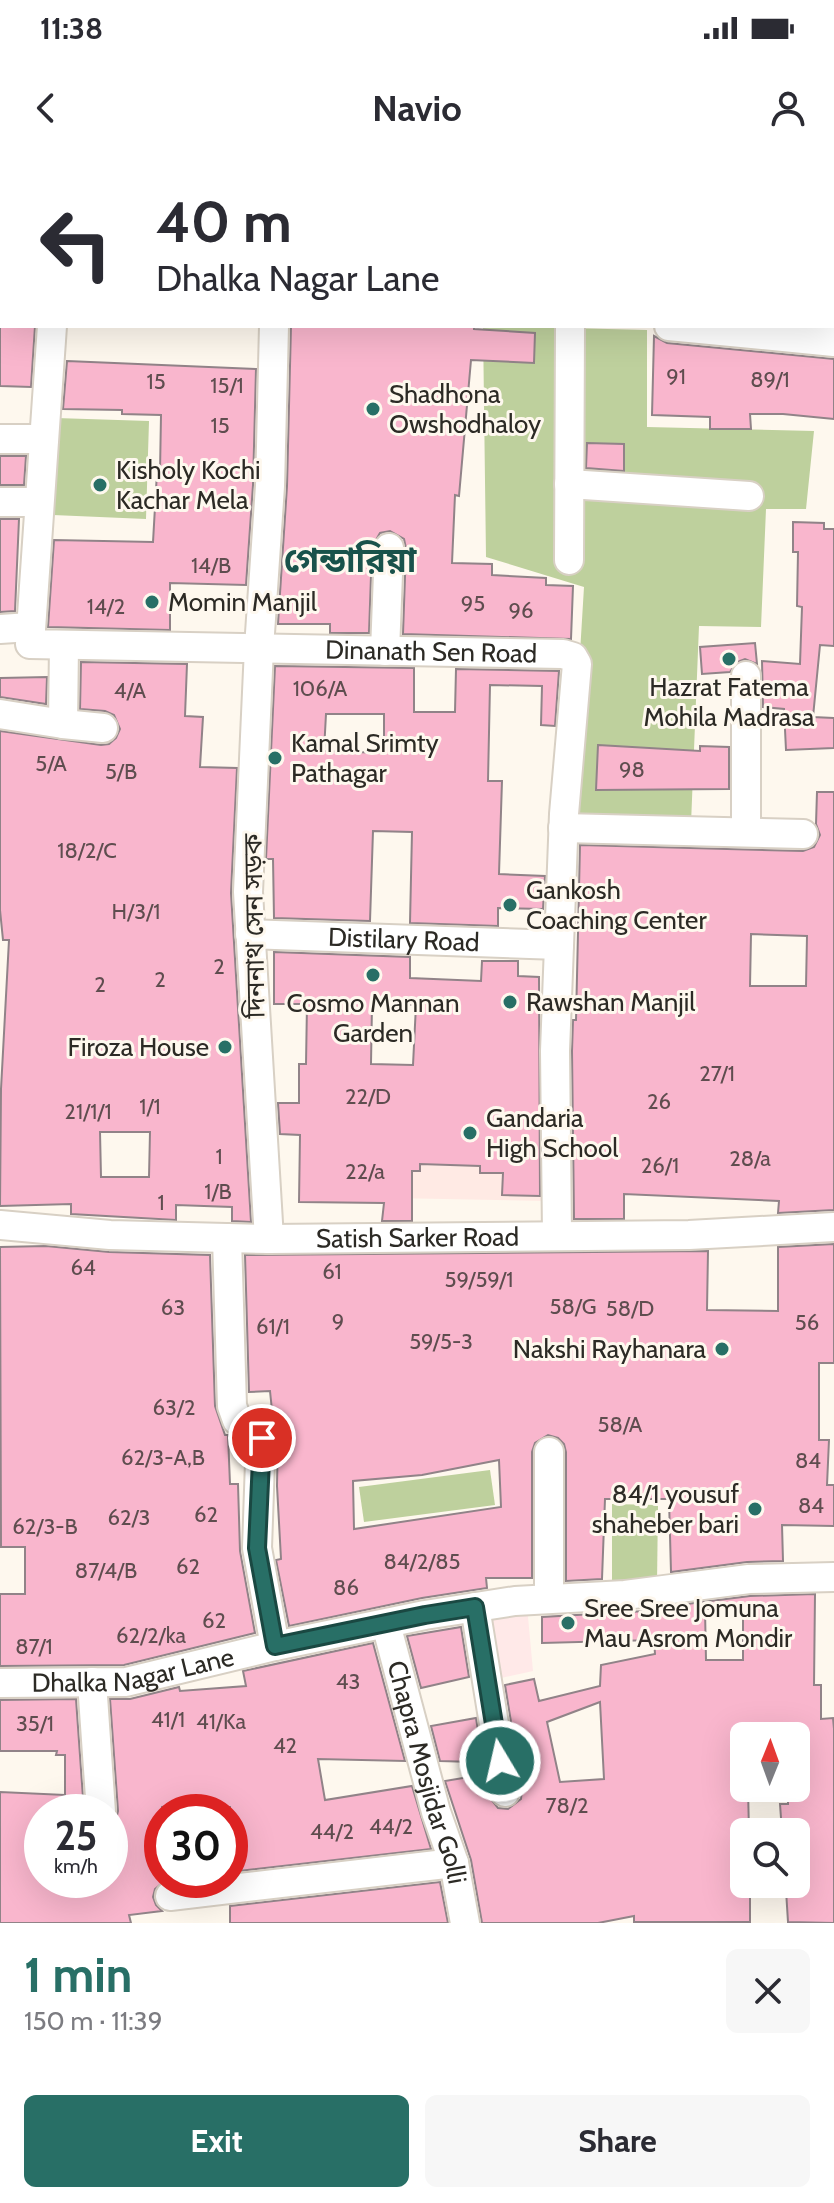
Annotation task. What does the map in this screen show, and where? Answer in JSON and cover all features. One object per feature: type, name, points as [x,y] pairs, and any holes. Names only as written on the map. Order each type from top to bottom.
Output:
[{"type":"street","points":[[0,629],[30,627],[52,328]]},
{"type":"street","name":"দিননাথ সেন সড়ক","points":[[269,1239],[248,892],[272,431],[274,328]]},
{"type":"street","points":[[569,560],[570,328]]},
{"type":"street","points":[[690,328],[834,342]]},
{"type":"street","points":[[0,439],[44,439]]},
{"type":"street","points":[[569,484],[749,496]]},
{"type":"street","points":[[0,502],[39,502]]},
{"type":"street","points":[[385,651],[389,548]]},
{"type":"street","name":"Dinanath Sen Road","points":[[30,627],[30,644],[563,654],[573,657],[577,664],[563,828],[555,1051],[557,1234]]},
{"type":"street","points":[[63,724],[64,645]]},
{"type":"street","points":[[746,676],[746,832]]},
{"type":"street","points":[[0,714],[103,728]]},
{"type":"street","points":[[563,828],[803,834]]},
{"type":"street","name":"Distilary Road","points":[[250,934],[559,945]]},
{"type":"street","name":"Satish Sarker Road","points":[[0,1225],[110,1235],[269,1239],[689,1235],[834,1227]]},
{"type":"street","points":[[227,1238],[232,1406],[237,1420],[258,1428],[261,1433],[257,1548],[275,1646]]},
{"type":"street","points":[[549,1452],[549,1599]]},
{"type":"street","name":"Dhalka Nagar Lane","points":[[0,1683],[126,1682],[275,1646],[475,1607],[625,1595],[749,1579],[834,1577]]},
{"type":"street","points":[[475,1607],[505,1792]]},
{"type":"street","name":"Chapra Mosjidar Golli","points":[[386,1624],[436,1812],[454,1863],[465,1923]]},
{"type":"street","points":[[92,1682],[100,1794]]},
{"type":"street","points":[[248,1887],[454,1863]]},
{"type":"shaded area","name":"Gandaria High School","points":[[394,1065],[550,1068],[547,1201],[391,1198]]},
{"type":"shaded area","points":[[527,1606],[533,1671],[492,1680],[481,1611]]},
{"type":"green space","points":[[483,328],[647,330],[647,427],[814,431],[806,509],[766,509],[761,627],[699,626],[691,824],[570,818],[584,587],[486,557]]},
{"type":"green space","points":[[56,418],[149,421],[146,519],[53,515]]},
{"type":"green space","points":[[490,1470],[495,1505],[364,1522],[359,1487]]},
{"type":"green space","points":[[612,1504],[658,1505],[657,1584],[612,1582]]},
{"type":"building","points":[[0,328],[35,328],[31,387],[0,386]]},
{"type":"building","points":[[291,328],[474,328],[535,333],[534,363],[471,360],[459,496],[455,495],[452,563],[492,564],[492,575],[546,578],[546,585],[573,586],[571,639],[403,634],[406,548],[404,539],[390,531],[380,533],[372,547],[369,633],[330,633],[330,624],[278,624],[287,486]]},
{"type":"building","points":[[654,336],[667,343],[834,359],[834,419],[750,414],[751,429],[710,429],[710,417],[652,415]]},
{"type":"building","points":[[67,361],[256,369],[246,585],[170,583],[170,630],[48,627],[54,540],[153,542],[157,472],[160,472],[161,415],[122,414],[122,410],[63,409]]},
{"type":"building","points":[[587,443],[624,444],[624,471],[586,468]]},
{"type":"building","points":[[0,456],[26,456],[24,485],[0,485]]},
{"type":"building","points":[[0,519],[19,519],[15,611],[0,612]]},
{"type":"building","points":[[793,522],[824,523],[824,529],[834,529],[834,646],[820,645],[813,717],[834,718],[834,748],[786,750],[784,709],[763,707],[762,661],[800,664],[802,607],[797,606],[798,552],[793,552]]},
{"type":"building","name":"Hazrat Fatema Mohila Madrasa","points":[[755,643],[757,664],[745,659],[737,662],[730,672],[702,674],[700,647]]},
{"type":"building","points":[[81,662],[187,664],[185,716],[203,717],[200,767],[237,768],[231,893],[251,1222],[232,1221],[232,1207],[176,1205],[176,1220],[71,1214],[71,1204],[0,1206],[1,1089],[9,940],[3,940],[0,910],[0,731],[101,745],[109,744],[116,738],[120,729],[114,715],[80,709]],"holes":[[[100,1132],[150,1132],[149,1177],[101,1177]]]},
{"type":"building","points":[[275,666],[414,668],[414,712],[455,712],[456,669],[559,671],[555,726],[541,725],[542,686],[490,685],[488,781],[502,781],[499,874],[545,876],[543,909],[498,908],[498,926],[410,923],[412,832],[373,831],[370,921],[274,918],[273,859],[266,859]],"holes":[[[326,714],[384,714],[384,753],[324,751]]]},
{"type":"building","points":[[47,677],[46,704],[0,697],[0,678]]},
{"type":"building","points":[[598,745],[700,751],[700,746],[729,747],[729,789],[596,790]]},
{"type":"building","points":[[817,792],[834,792],[834,1210],[778,1213],[779,1201],[624,1194],[624,1219],[574,1219],[572,1051],[573,1020],[576,1020],[580,845],[803,851],[814,847],[820,835],[816,824]],"holes":[[[751,934],[807,936],[806,986],[750,986]]]},
{"type":"building","points":[[274,952],[410,957],[410,978],[481,981],[482,961],[518,961],[518,976],[539,977],[540,1196],[502,1195],[503,1173],[480,1173],[480,1166],[420,1164],[420,1171],[412,1171],[412,1221],[382,1221],[384,1203],[299,1202],[300,1135],[280,1134],[278,1103],[299,1103],[299,1064],[306,1064],[307,1004],[274,1004]],"holes":[[[372,1005],[416,1005],[413,1065],[371,1064]]]},
{"type":"building","points":[[834,1244],[834,1363],[819,1363],[819,1440],[829,1440],[827,1485],[834,1485],[834,1526],[782,1525],[783,1561],[747,1562],[671,1572],[669,1499],[605,1499],[602,1579],[566,1581],[566,1452],[558,1438],[548,1435],[535,1443],[532,1452],[532,1578],[486,1578],[487,1588],[422,1598],[289,1626],[276,1560],[281,1559],[278,1433],[273,1420],[270,1391],[249,1392],[245,1255],[708,1251],[707,1310],[778,1311],[778,1247]],"holes":[[[499,1460],[501,1507],[354,1529],[353,1481],[422,1475]]]},
{"type":"building","points":[[46,1246],[109,1252],[210,1255],[215,1406],[225,1435],[228,1435],[230,1484],[238,1484],[240,1551],[255,1633],[124,1665],[0,1666],[0,1594],[25,1594],[25,1547],[1,1547],[0,1247]]},
{"type":"building","points":[[815,1594],[814,1685],[821,1685],[821,1719],[833,1718],[834,1729],[834,1923],[788,1922],[786,1898],[810,1898],[810,1818],[781,1818],[780,1804],[810,1802],[810,1722],[730,1722],[730,1802],[748,1802],[749,1818],[730,1818],[730,1898],[750,1898],[750,1922],[634,1922],[634,1916],[598,1923],[482,1923],[471,1860],[445,1781],[475,1776],[474,1762],[440,1761],[431,1726],[476,1718],[488,1795],[498,1808],[508,1809],[521,1799],[522,1789],[505,1685],[534,1679],[539,1701],[600,1686],[601,1665],[655,1654],[654,1640],[542,1643],[542,1617],[663,1610],[663,1607],[750,1596]],"holes":[[[743,1606],[743,1660],[706,1660],[705,1609]],[[600,1702],[604,1779],[560,1782],[547,1722]]]},
{"type":"building","points":[[461,1627],[469,1677],[421,1688],[407,1636]]},
{"type":"building","points":[[373,1643],[405,1761],[318,1759],[325,1800],[412,1786],[431,1849],[248,1870],[248,1794],[144,1794],[144,1898],[153,1898],[162,1911],[129,1915],[131,1923],[0,1923],[0,1792],[43,1794],[24,1794],[24,1898],[128,1898],[128,1794],[117,1794],[110,1699],[130,1699],[179,1687],[180,1691],[246,1686],[243,1671]]},
{"type":"building","points":[[76,1699],[83,1794],[65,1794],[65,1755],[56,1755],[57,1751],[0,1751],[0,1700]]},
{"type":"building","points":[[440,1882],[448,1923],[230,1923],[230,1906]]},
{"type":"place","name":"Shadhona Owshodhaloy","points":[[373,409]]},
{"type":"place","name":"Kisholy Kochi Kachar Mela","points":[[100,485]]},
{"type":"place","name":"Momin Manjil","points":[[152,602]]},
{"type":"place","name":"Hazrat Fatema Mohila Madrasa","points":[[729,659]]},
{"type":"place","name":"Kamal Srimty Pathagar","points":[[275,758]]},
{"type":"place","name":"Gankosh Coaching Center","points":[[510,905]]},
{"type":"place","name":"Cosmo Mannan Garden","points":[[373,975]]},
{"type":"place","name":"Rawshan Manjil","points":[[510,1002]]},
{"type":"place","name":"Firoza House","points":[[225,1047]]},
{"type":"place","name":"Gandaria High School","points":[[470,1133]]},
{"type":"place","name":"Nakshi Rayhanara","points":[[722,1349]]},
{"type":"place","name":"84/1 yousuf shaheber bari","points":[[755,1509]]},
{"type":"place","name":"Sree Sree Jomuna Mau Asrom Mondir","points":[[568,1623]]},
{"type":"district","name":"গেন্ডারিয়া","points":[[350,560]]},
{"type":"route","points":[[262,1438],[257,1548],[275,1646],[475,1607],[500,1761]]}]
